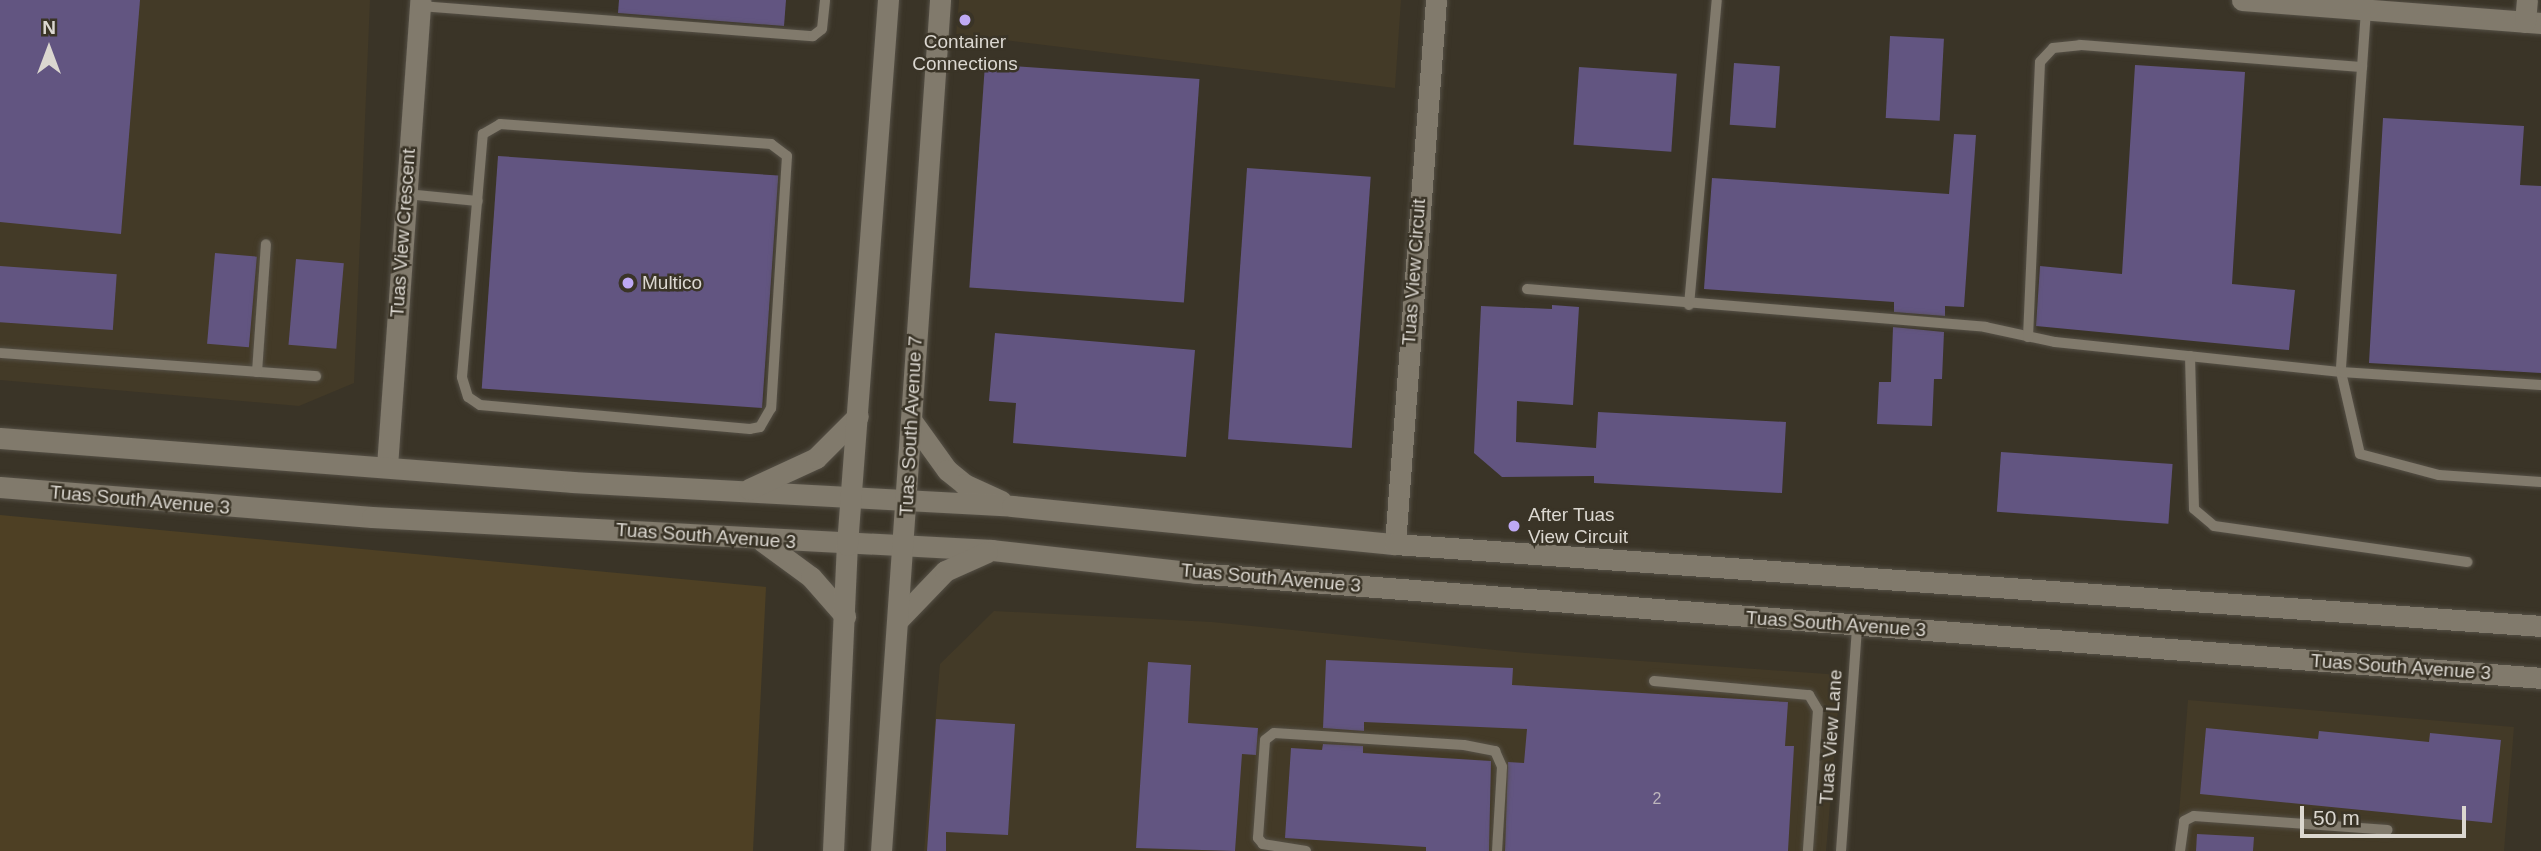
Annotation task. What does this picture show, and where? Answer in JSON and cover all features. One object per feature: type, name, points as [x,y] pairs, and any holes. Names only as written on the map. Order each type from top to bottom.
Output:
[{"type":"street","points":[[833,851],[847,545],[888,0]]},
{"type":"street","name":"Tuas South Avenue 7","points":[[881,851],[905,545],[940,0]]},
{"type":"street","name":"Tuas View Circuit","points":[[1395,544],[1436,0]]},
{"type":"street","points":[[2242,0],[2533,23],[2527,0]]},
{"type":"street","name":"Tuas View Crescent","points":[[387,466],[420,3]]},
{"type":"street","points":[[744,492],[816,458],[858,416]]},
{"type":"street","points":[[911,420],[932,454],[964,484],[1012,506]]},
{"type":"street","points":[[0,438],[907,503],[1012,506],[1395,544],[2541,626]]},
{"type":"street","name":"Tuas South Avenue 3","points":[[0,487],[372,517],[756,537],[847,545],[992,550],[1196,573],[2541,678]]},
{"type":"street","points":[[756,537],[802,569],[845,616]]},
{"type":"street","points":[[899,620],[945,571],[992,550]]},
{"type":"lane","points":[[420,3],[495,6],[813,36],[822,29],[825,0]]},
{"type":"lane","points":[[1689,305],[1717,0]]},
{"type":"lane","points":[[2366,10],[2341,372],[2360,454],[2439,475],[2541,482]]},
{"type":"lane","points":[[2028,337],[2040,62],[2053,48],[2080,46],[2362,67]]},
{"type":"lane","points":[[500,124],[779,147],[787,156],[767,420],[750,429],[480,405],[468,397],[461,377],[478,201],[483,134],[500,124]]},
{"type":"lane","points":[[406,194],[478,201]]},
{"type":"lane","points":[[257,372],[266,244]]},
{"type":"lane","points":[[1527,289],[1689,305],[1985,327],[2028,337],[2341,372],[2541,385]]},
{"type":"lane","points":[[0,353],[316,376]]},
{"type":"lane","points":[[2190,356],[2194,509],[2214,526],[2467,562]]},
{"type":"lane","name":"Tuas View Lane","points":[[1841,851],[1857,626]]},
{"type":"lane","points":[[1654,681],[1809,695],[1818,710],[1808,851]]},
{"type":"lane","points":[[1306,851],[1258,840],[1265,740],[1274,733],[1464,745],[1495,751],[1502,767],[1497,851]]},
{"type":"lane","points":[[2180,851],[2184,821],[2194,816],[2387,830]]},
{"type":"shaded area","points":[[0,0],[370,0],[354,383],[299,406],[0,380]]},
{"type":"shaded area","points":[[959,0],[1401,0],[1395,88],[956,34]]},
{"type":"shaded area","points":[[0,515],[766,587],[753,851],[0,851]]},
{"type":"shaded area","points":[[994,611],[1212,622],[1527,653],[1841,675],[1826,851],[924,851],[940,664]]},
{"type":"shaded area","points":[[2188,700],[2514,727],[2504,851],[2176,851]]},
{"type":"building","points":[[0,0],[140,0],[121,234],[0,222]]},
{"type":"building","points":[[619,0],[786,0],[784,26],[618,13]]},
{"type":"building","points":[[1890,36],[1944,39],[1940,121],[1886,118]]},
{"type":"building","points":[[1734,63],[1780,66],[1776,128],[1730,125]]},
{"type":"building","points":[[985,64],[1199,79],[1184,302],[969,287]]},
{"type":"building","points":[[2135,65],[2245,72],[2232,284],[2295,290],[2289,350],[2036,326],[2040,266],[2122,274]]},
{"type":"building","points":[[1579,67],[1677,74],[1671,152],[1574,145]]},
{"type":"building","points":[[2383,118],[2524,126],[2520,185],[2541,186],[2541,373],[2369,363]]},
{"type":"building","points":[[1954,134],[1976,135],[1964,307],[1945,306],[1945,316],[1894,312],[1894,302],[1704,289],[1712,178],[1949,194]]},
{"type":"building","name":"Multico","points":[[498,156],[778,176],[762,408],[482,388]]},
{"type":"building","points":[[1247,168],[1371,177],[1352,448],[1228,439]]},
{"type":"building","points":[[215,253],[257,257],[249,347],[207,344]]},
{"type":"building","points":[[296,259],[344,263],[336,349],[289,345]]},
{"type":"building","points":[[0,266],[117,274],[113,330],[0,322]]},
{"type":"building","points":[[1552,305],[1579,307],[1573,405],[1517,401],[1516,442],[1596,448],[1598,412],[1786,422],[1782,493],[1594,483],[1594,476],[1502,477],[1474,453],[1481,306],[1552,309]]},
{"type":"building","points":[[1893,327],[1944,332],[1942,379],[1934,379],[1932,426],[1877,424],[1879,382],[1891,382]]},
{"type":"building","points":[[995,333],[1195,350],[1186,457],[1013,443],[1016,403],[989,401]]},
{"type":"building","points":[[2001,452],[2173,464],[2168,524],[1997,512]]},
{"type":"building","points":[[1326,660],[1513,668],[1512,685],[1788,702],[1785,746],[1794,746],[1788,851],[1505,851],[1508,762],[1524,763],[1527,729],[1364,722],[1364,731],[1323,728]]},
{"type":"building","points":[[1148,662],[1191,665],[1188,723],[1258,728],[1256,755],[1242,754],[1235,851],[1136,848]]},
{"type":"building","points":[[936,719],[1015,724],[1008,835],[946,832],[946,851],[927,851]]},
{"type":"building","points":[[2206,728],[2318,739],[2319,731],[2429,742],[2430,733],[2501,740],[2492,823],[2200,794]]},
{"type":"building","points":[[1323,744],[1363,746],[1363,753],[1491,761],[1489,851],[1426,851],[1426,847],[1285,838],[1291,748],[1322,750]]},
{"type":"building","points":[[2197,834],[2254,837],[2253,851],[2196,851]]},
{"type":"place","name":"Container Connections","points":[[965,20]]},
{"type":"place","name":"Multico","points":[[628,283]]},
{"type":"place","name":"After Tuas View Circuit","points":[[1514,526]]}]
